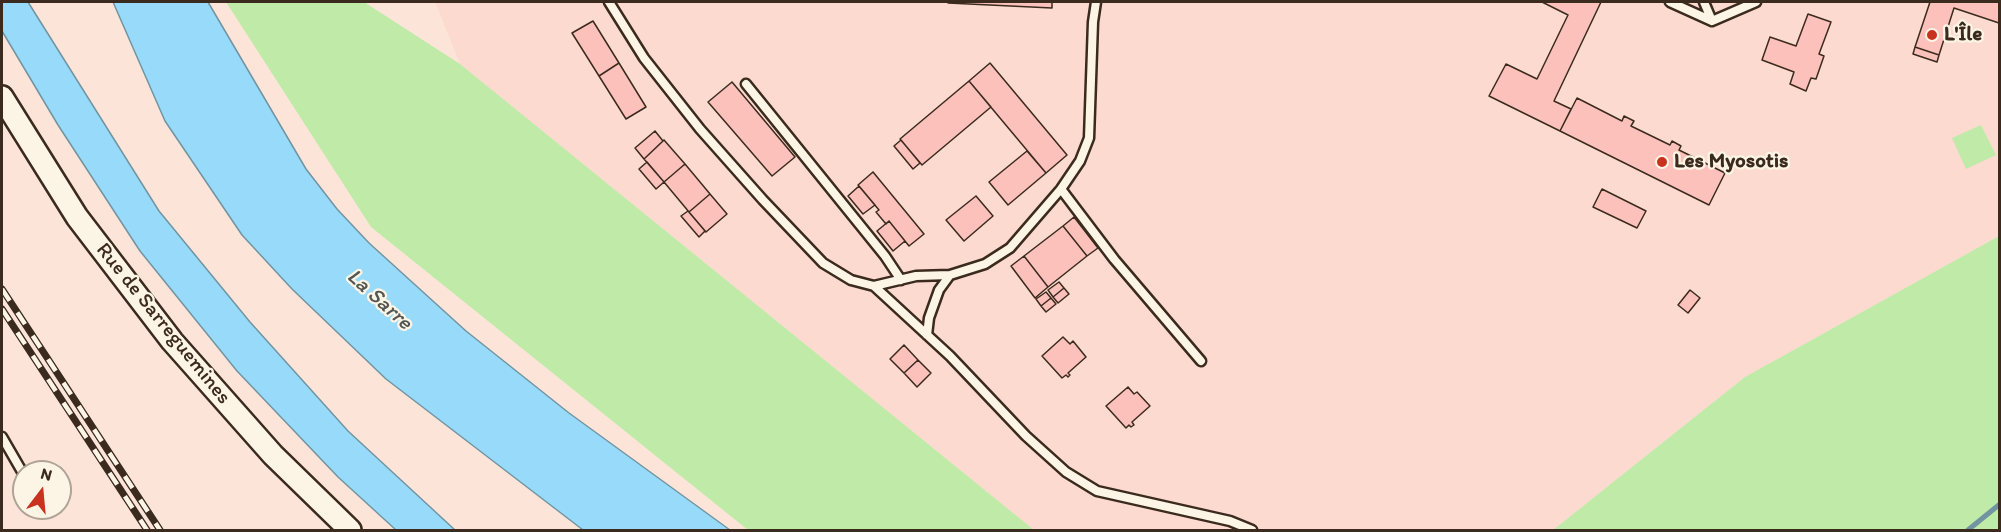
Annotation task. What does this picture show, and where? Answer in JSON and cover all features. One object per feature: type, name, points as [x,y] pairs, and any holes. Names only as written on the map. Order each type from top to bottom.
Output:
[{"type":"street","name":"Rue de Sarreguemines","points":[[2,97],[77,217],[172,341],[273,455],[350,531]]},
{"type":"lane","points":[[609,2],[644,58],[700,129],[763,200],[823,263],[851,280],[874,286],[916,276],[950,275],[985,264],[1010,248],[1061,189],[1080,161],[1089,138],[1093,22],[1096,2]]},
{"type":"lane","points":[[1670,2],[1712,21],[1756,2]]},
{"type":"lane","points":[[1704,2],[1712,21]]},
{"type":"lane","points":[[746,84],[879,248],[901,280]]},
{"type":"lane","points":[[1061,189],[1114,259],[1201,361]]},
{"type":"lane","points":[[927,335],[929,318],[939,290],[950,275]]},
{"type":"lane","points":[[874,286],[950,356],[1026,436],[1066,472],[1097,491],[1230,521],[1252,531]]},
{"type":"lane","points":[[2,437],[15,460]]},
{"type":"shaded area","points":[[435,2],[1999,2],[1999,236],[1745,377],[1553,530],[1034,530],[460,64]]},
{"type":"green space","points":[[226,2],[364,2],[460,64],[1034,530],[748,530],[371,227]]},
{"type":"green space","points":[[1981,125],[1996,155],[1966,169],[1952,138]]},
{"type":"green space","points":[[1999,236],[1999,530],[1553,530],[1745,377]]},
{"type":"water","points":[[2,2],[28,2],[159,211],[250,322],[348,431],[455,530],[396,530],[338,477],[237,371],[140,251],[58,125],[2,31]]},
{"type":"water","name":"La Sarre","points":[[113,2],[208,2],[306,169],[337,209],[369,243],[466,331],[569,413],[730,530],[583,530],[386,379],[292,289],[242,235],[165,121]]},
{"type":"building","points":[[1052,2],[1052,8],[948,3]]},
{"type":"building","points":[[1542,2],[1601,2],[1554,101],[1571,109],[1560,131],[1489,96],[1506,64],[1537,79],[1568,15]]},
{"type":"building","name":"L'Île","points":[[1930,2],[2000,2],[2000,21],[1999,23],[1954,8],[1939,55],[1915,47]]},
{"type":"building","points":[[1808,14],[1831,22],[1819,54],[1824,56],[1816,79],[1811,78],[1806,91],[1790,84],[1794,72],[1762,60],[1770,37],[1796,46]]},
{"type":"building","points":[[593,21],[619,63],[599,76],[572,33]]},
{"type":"building","points":[[1915,47],[1939,55],[1937,62],[1913,54]]},
{"type":"building","points":[[619,63],[646,107],[626,119],[599,76]]},
{"type":"building","points":[[990,63],[1067,155],[1046,173],[969,81]]},
{"type":"building","points":[[969,81],[991,107],[922,165],[900,139]]},
{"type":"building","points":[[732,82],[795,157],[772,176],[708,102]]},
{"type":"building","name":"Les Myosotis","points":[[1577,98],[1622,121],[1624,116],[1634,121],[1631,126],[1670,145],[1672,141],[1681,146],[1679,150],[1725,173],[1709,205],[1560,131]]},
{"type":"building","points":[[655,131],[663,141],[644,159],[635,148]]},
{"type":"building","points":[[664,140],[685,164],[664,182],[644,159]]},
{"type":"building","points":[[901,140],[920,163],[913,169],[894,146]]},
{"type":"building","points":[[1027,151],[1046,173],[1008,205],[989,182]]},
{"type":"building","points":[[647,162],[664,182],[656,189],[639,169]]},
{"type":"building","points":[[685,164],[710,194],[689,212],[664,182]]},
{"type":"building","points":[[873,172],[924,234],[909,246],[889,221],[886,224],[876,212],[879,210],[858,185]]},
{"type":"building","points":[[859,186],[875,205],[863,214],[848,196]]},
{"type":"building","points":[[1602,189],[1646,211],[1637,228],[1593,207]]},
{"type":"building","points":[[710,194],[727,214],[706,232],[689,212]]},
{"type":"building","points":[[976,196],[993,216],[964,241],[946,220]]},
{"type":"building","points":[[688,211],[705,231],[699,237],[681,216]]},
{"type":"building","points":[[1074,217],[1098,248],[1087,256],[1063,226]]},
{"type":"building","points":[[889,221],[905,241],[893,251],[877,231]]},
{"type":"building","points":[[1063,226],[1087,256],[1048,287],[1024,256]]},
{"type":"building","points":[[1024,256],[1048,287],[1035,298],[1011,266]]},
{"type":"building","points":[[1059,282],[1064,288],[1053,297],[1048,290]]},
{"type":"building","points":[[1064,288],[1069,294],[1058,303],[1053,297]]},
{"type":"building","points":[[1690,290],[1700,298],[1688,313],[1678,305]]},
{"type":"building","points":[[1046,292],[1051,298],[1041,306],[1036,299]]},
{"type":"building","points":[[1051,298],[1056,304],[1046,312],[1041,306]]},
{"type":"building","points":[[1063,337],[1070,344],[1073,341],[1086,357],[1068,373],[1070,375],[1068,377],[1066,375],[1062,378],[1042,356]]},
{"type":"building","points":[[904,345],[918,360],[904,373],[890,359]]},
{"type":"building","points":[[918,360],[931,373],[917,387],[904,373]]},
{"type":"building","points":[[1128,387],[1134,394],[1137,392],[1150,406],[1132,422],[1134,425],[1126,428],[1106,406]]},
{"type":"waterway","points":[[1968,530],[2000,504]]},
{"type":"railway","points":[[2,289],[160,530]]},
{"type":"railway","points":[[2,309],[147,530]]},
{"type":"place","name":"L'Île","points":[[1932,35]]},
{"type":"place","name":"Les Myosotis","points":[[1662,162]]}]
